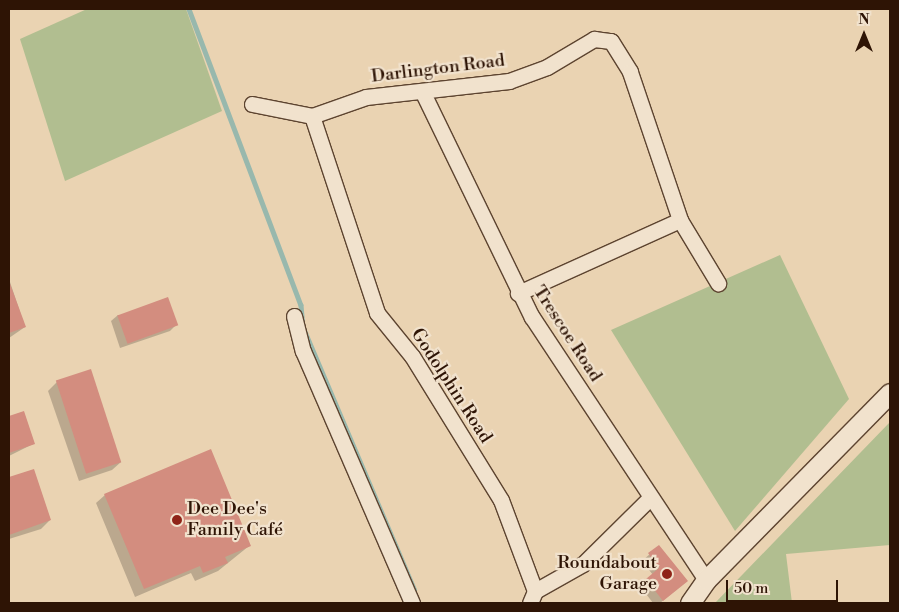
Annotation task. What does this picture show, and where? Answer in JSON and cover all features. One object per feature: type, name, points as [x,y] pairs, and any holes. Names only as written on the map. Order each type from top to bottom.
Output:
[{"type":"street","name":"Darlington Road","points":[[312,116],[366,97],[423,93],[509,81],[547,66],[594,39],[611,41],[630,72],[680,220],[718,282]]},
{"type":"street","name":"Trescoe Road","points":[[423,93],[518,292],[649,499],[706,580]]},
{"type":"street","points":[[252,104],[312,116]]},
{"type":"street","name":"Godolphin Road","points":[[312,116],[377,313],[412,356],[501,500],[532,597]]},
{"type":"street","points":[[518,292],[680,220]]},
{"type":"street","points":[[294,316],[304,351],[412,603]]},
{"type":"street","points":[[690,603],[706,580],[890,393]]},
{"type":"street","points":[[532,597],[583,564],[649,499]]},
{"type":"green space","points":[[87,9],[186,9],[222,111],[65,181],[20,39]]},
{"type":"green space","points":[[780,255],[849,399],[735,531],[611,330]]},
{"type":"green space","points":[[890,422],[890,545],[786,554],[792,603],[715,603]]},
{"type":"building","points":[[9,281],[26,327],[9,333]]},
{"type":"building","points":[[168,297],[178,325],[128,344],[117,315]]},
{"type":"building","points":[[91,369],[121,462],[86,474],[56,380]]},
{"type":"building","points":[[24,411],[35,444],[9,453],[9,416]]},
{"type":"building","name":"Dee Dee's Family Café","points":[[211,449],[251,546],[225,557],[228,563],[203,573],[200,566],[144,589],[104,494]]},
{"type":"building","points":[[34,469],[51,520],[9,535],[9,477]]},
{"type":"building","name":"Roundabout Garage","points":[[659,545],[688,581],[663,601],[646,579],[659,568],[648,553]]},
{"type":"waterway","points":[[189,9],[301,305],[303,327],[414,589]]},
{"type":"place","name":"Dee Dee's Family Café","points":[[177,520]]},
{"type":"place","name":"Roundabout Garage","points":[[667,574]]}]
